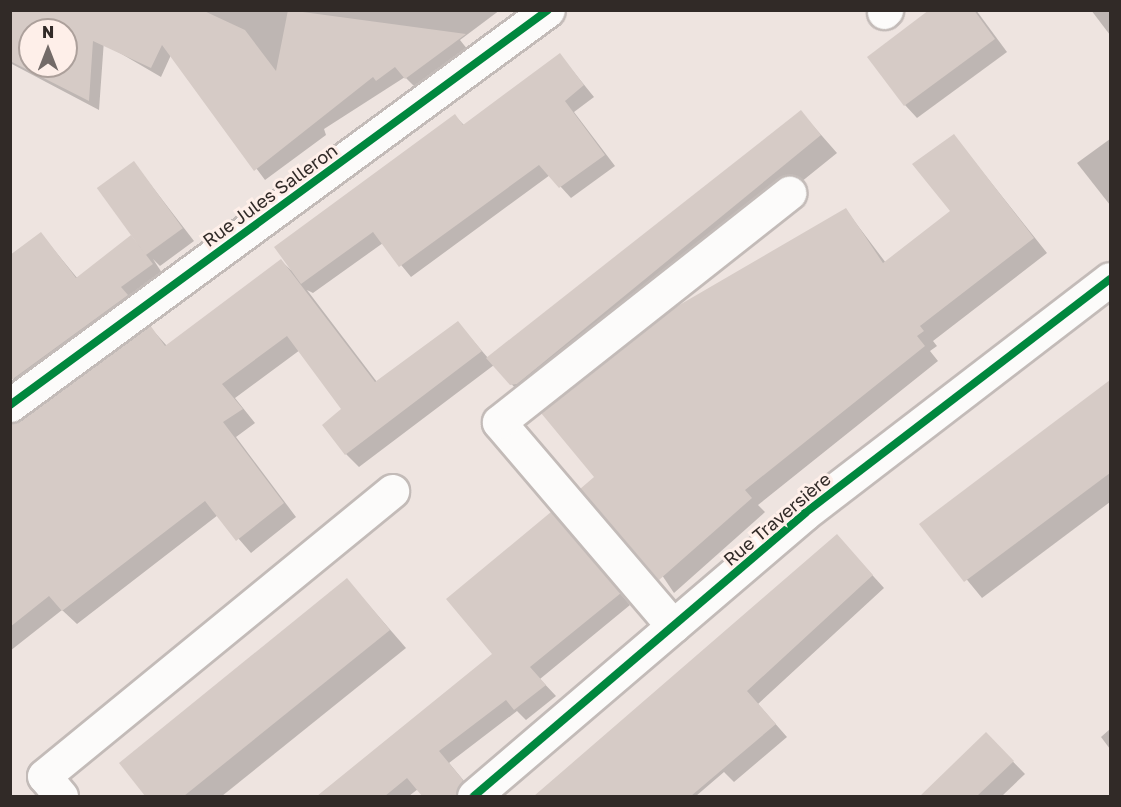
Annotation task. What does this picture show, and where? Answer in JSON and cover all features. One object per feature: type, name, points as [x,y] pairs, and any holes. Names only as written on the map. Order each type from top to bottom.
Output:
[{"type":"street","name":"Rue Jules Salleron","points":[[10,405],[548,10]]},
{"type":"street","points":[[673,626],[499,422],[789,193]]},
{"type":"street","name":"Rue Traversière","points":[[474,796],[805,513],[1110,279]]},
{"type":"street","points":[[60,796],[44,776],[392,490]]},
{"type":"building","points":[[10,10],[202,10],[245,30],[276,71],[288,10],[466,34],[405,79],[395,67],[376,81],[373,77],[254,171],[162,45],[151,68],[93,41],[89,101],[44,78],[78,78],[78,18],[18,18],[18,65],[10,61]]},
{"type":"building","points":[[929,10],[974,10],[995,39],[904,106],[867,57]]},
{"type":"building","points":[[560,53],[584,85],[565,101],[605,155],[559,188],[539,165],[399,267],[373,232],[301,284],[274,247],[455,114],[463,125]]},
{"type":"building","points":[[801,110],[821,135],[517,384],[510,385],[486,358]]},
{"type":"building","points":[[954,134],[1034,238],[920,326],[924,331],[917,336],[925,346],[745,490],[752,498],[659,580],[580,489],[594,477],[541,413],[669,311],[846,208],[883,263],[950,211],[912,164]]},
{"type":"building","points":[[134,161],[183,228],[146,255],[97,188]]},
{"type":"building","points":[[41,232],[76,278],[131,235],[153,264],[121,287],[128,295],[10,381],[10,255]]},
{"type":"building","points":[[281,259],[375,382],[458,321],[482,351],[345,455],[322,425],[341,409],[287,336],[222,384],[243,409],[223,422],[284,503],[236,541],[205,501],[62,611],[49,596],[10,627],[10,423],[150,325],[165,346]]},
{"type":"building","points":[[1110,380],[1110,473],[964,582],[919,524]]},
{"type":"building","points":[[551,512],[621,593],[530,667],[546,685],[514,710],[506,700],[439,751],[463,780],[456,796],[422,796],[407,778],[385,796],[317,796],[492,654],[446,599]]},
{"type":"building","points":[[837,534],[873,575],[747,691],[776,724],[691,796],[534,796]]},
{"type":"building","points":[[347,578],[390,630],[184,796],[145,796],[119,763]]},
{"type":"building","points":[[986,732],[1014,761],[977,796],[920,796]]},
{"type":"cycle path","points":[[10,405],[548,10]]},
{"type":"cycle path","points":[[474,796],[805,513],[1110,279]]}]
